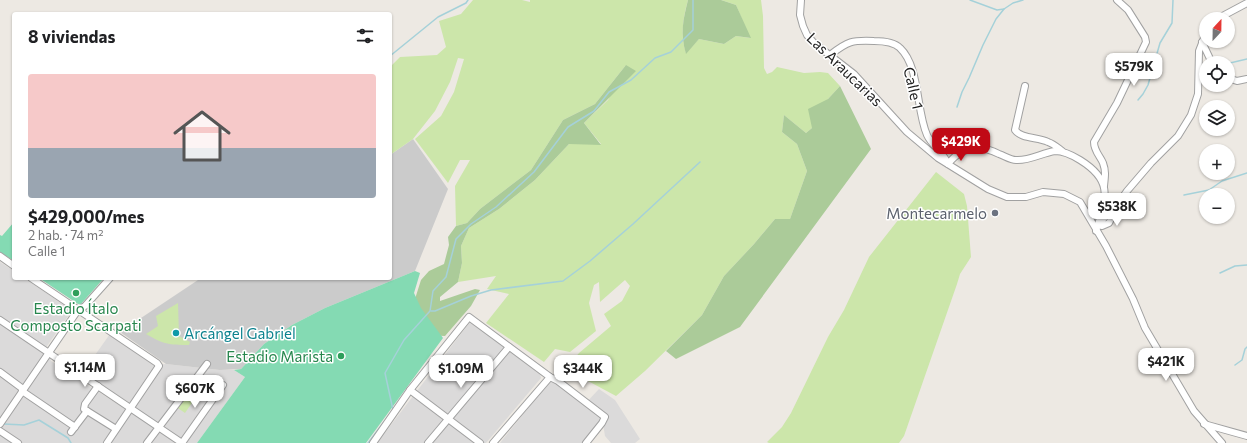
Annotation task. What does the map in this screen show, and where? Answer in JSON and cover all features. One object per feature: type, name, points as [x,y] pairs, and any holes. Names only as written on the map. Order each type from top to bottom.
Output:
[{"type":"street","name":"Las Araucarias","points":[[801,0],[800,15],[807,35],[814,43],[854,74],[907,132],[929,152],[988,189],[1007,198],[1026,197],[1043,192],[1064,194],[1074,198],[1084,206],[1133,299],[1145,328],[1194,411],[1222,443]]},
{"type":"street","points":[[1104,186],[1106,174],[1102,162],[1094,147],[1094,142],[1117,103],[1146,42],[1145,37],[1128,10],[1117,0]]},
{"type":"street","points":[[1230,12],[1247,3]]},
{"type":"street","name":"Calle 1","points":[[830,55],[842,45],[855,40],[880,41],[893,44],[900,48],[913,73],[921,116],[927,136],[945,157],[948,164]]},
{"type":"street","points":[[1097,232],[1102,226],[1103,219],[1113,211],[1151,163],[1178,136],[1190,116],[1198,94],[1198,62],[1200,48]]},
{"type":"street","points":[[1235,80],[1247,79]]},
{"type":"street","points":[[1025,86],[1015,130],[1019,134],[1048,141],[1093,169],[1100,177],[1106,196],[1097,232]]},
{"type":"street","points":[[948,164],[962,151],[970,149],[988,149],[1016,161],[1062,151]]},
{"type":"street","points":[[0,256],[12,265]]},
{"type":"street","points":[[34,280],[126,340],[159,366],[107,443]]},
{"type":"street","points":[[0,424],[78,310],[85,306],[108,280]]},
{"type":"street","points":[[373,443],[410,390],[469,317],[605,417],[586,443]]},
{"type":"street","points":[[0,320],[159,426],[182,443],[223,385]]},
{"type":"street","points":[[428,443],[509,347]]},
{"type":"street","points":[[147,443],[207,364]]},
{"type":"street","points":[[0,372],[73,430],[98,386]]},
{"type":"street","points":[[493,443],[550,377]]},
{"type":"street","points":[[410,390],[480,443]]},
{"type":"street","points":[[85,409],[116,429]]},
{"type":"street","points":[[1204,424],[1247,436]]},
{"type":"street","points":[[0,431],[18,443]]},
{"type":"shaded area","points":[[413,139],[448,189],[415,271],[325,308],[292,325],[264,344],[241,369],[220,370],[166,364],[120,332],[198,280],[392,280],[392,154]]},
{"type":"shaded area","points":[[0,262],[12,270],[12,280],[27,280],[70,309],[71,312],[47,346],[51,361],[125,409],[128,402],[83,372],[110,334],[153,365],[166,364],[220,370],[234,370],[245,377],[197,443],[0,443]]},
{"type":"shaded area","points":[[470,322],[540,374],[541,378],[486,443],[377,443]]},
{"type":"shaded area","points":[[550,381],[553,381],[584,405],[599,389],[615,400],[640,439],[635,443],[611,443],[605,436],[602,418],[582,443],[500,443]]},
{"type":"green space","points":[[473,0],[522,0],[530,2],[530,0],[688,0],[683,26],[683,40],[686,53],[699,39],[724,44],[736,36],[750,38],[736,5],[721,0],[761,0],[763,16],[764,68],[767,74],[772,72],[777,67],[804,73],[828,73],[840,86],[828,99],[812,128],[806,133],[784,115],[782,132],[797,144],[807,171],[790,219],[775,219],[724,276],[702,315],[645,371],[616,396],[575,374],[574,359],[611,326],[604,314],[622,301],[630,286],[625,280],[600,302],[599,282],[594,285],[589,303],[596,331],[570,352],[555,349],[544,362],[486,323],[509,294],[487,289],[496,276],[458,282],[462,263],[461,246],[469,228],[499,209],[535,180],[569,144],[601,144],[584,123],[608,100],[626,65],[595,104],[563,120],[531,170],[480,209],[467,223],[456,226],[455,186],[470,160],[460,160],[448,183],[415,139],[441,116],[454,92],[464,59],[458,58],[450,82],[435,111],[413,139],[392,154],[392,65],[400,57],[437,55],[446,47],[439,21],[461,14]]},
{"type":"green space","points":[[688,0],[721,0],[736,5],[751,38],[736,36],[724,44],[699,39],[686,54],[683,40],[683,27]]},
{"type":"green space","points":[[626,65],[636,71],[584,123],[601,145],[569,144],[535,180],[499,209],[469,228],[461,246],[462,263],[458,282],[440,297],[440,301],[475,289],[480,290],[471,306],[445,336],[424,335],[415,299],[421,280],[429,271],[444,264],[449,245],[448,237],[456,226],[467,223],[480,209],[531,170],[563,120],[595,104]]},
{"type":"green space","points":[[840,86],[871,149],[740,327],[676,359],[666,351],[702,315],[724,276],[775,219],[790,219],[807,171],[797,144],[782,132],[784,115],[806,133],[812,128],[808,109],[828,99]]},
{"type":"green space","points":[[936,172],[964,194],[967,206],[971,257],[960,274],[904,436],[899,443],[767,442],[782,427],[791,413],[828,337],[844,310],[869,257]]},
{"type":"green space","name":"Estadio Ítalo Composto Scarpati","points":[[12,224],[12,260],[0,252],[0,235],[2,236]]},
{"type":"green space","name":"Estadio Marista","points":[[415,271],[420,273],[414,293],[421,308],[443,338],[366,443],[197,443],[245,377],[234,370],[241,369],[264,344],[292,325],[325,308]]},
{"type":"green space","name":"Estadio Ítalo Composto Scarpati","points":[[42,280],[102,280],[81,304],[78,304]]},
{"type":"green space","points":[[178,303],[179,336],[190,342],[189,345],[166,343],[146,334],[158,326],[156,316]]},
{"type":"green space","points":[[185,390],[196,397],[185,413],[175,406]]},
{"type":"waterway","points":[[392,54],[438,17],[466,3],[468,0]]},
{"type":"waterway","points":[[392,411],[385,373],[404,340],[430,311],[433,291],[446,277],[456,239],[471,224],[496,207],[534,172],[568,127],[594,111],[609,92],[631,80],[655,58],[671,52],[693,30],[693,0]]},
{"type":"waterway","points":[[970,0],[997,10],[1004,9]]},
{"type":"waterway","points":[[957,107],[962,92],[996,19],[1004,9],[1013,3],[1023,0]]},
{"type":"waterway","points":[[1138,100],[1148,85],[1160,43],[1172,23],[1173,0]]},
{"type":"waterway","points":[[1235,62],[1247,59]]},
{"type":"waterway","points":[[431,311],[435,311],[471,296],[491,290],[563,281],[590,261],[633,224],[700,162]]},
{"type":"waterway","points":[[1184,195],[1209,190],[1222,181],[1247,173]]},
{"type":"waterway","points":[[1220,273],[1235,266],[1247,265]]},
{"type":"waterway","points":[[1235,365],[1242,360],[1247,347]]},
{"type":"waterway","points":[[368,443],[390,414]]},
{"type":"waterway","points":[[4,424],[24,425],[39,420],[68,438],[71,443]]},
{"type":"place","name":"Montecarmelo","points":[[995,213]]},
{"type":"place","name":"Estadio Ítalo Composto Scarpati","points":[[76,293]]},
{"type":"place","name":"Arcángel Gabriel","points":[[176,333]]},
{"type":"place","name":"Estadio Marista","points":[[341,356]]}]
